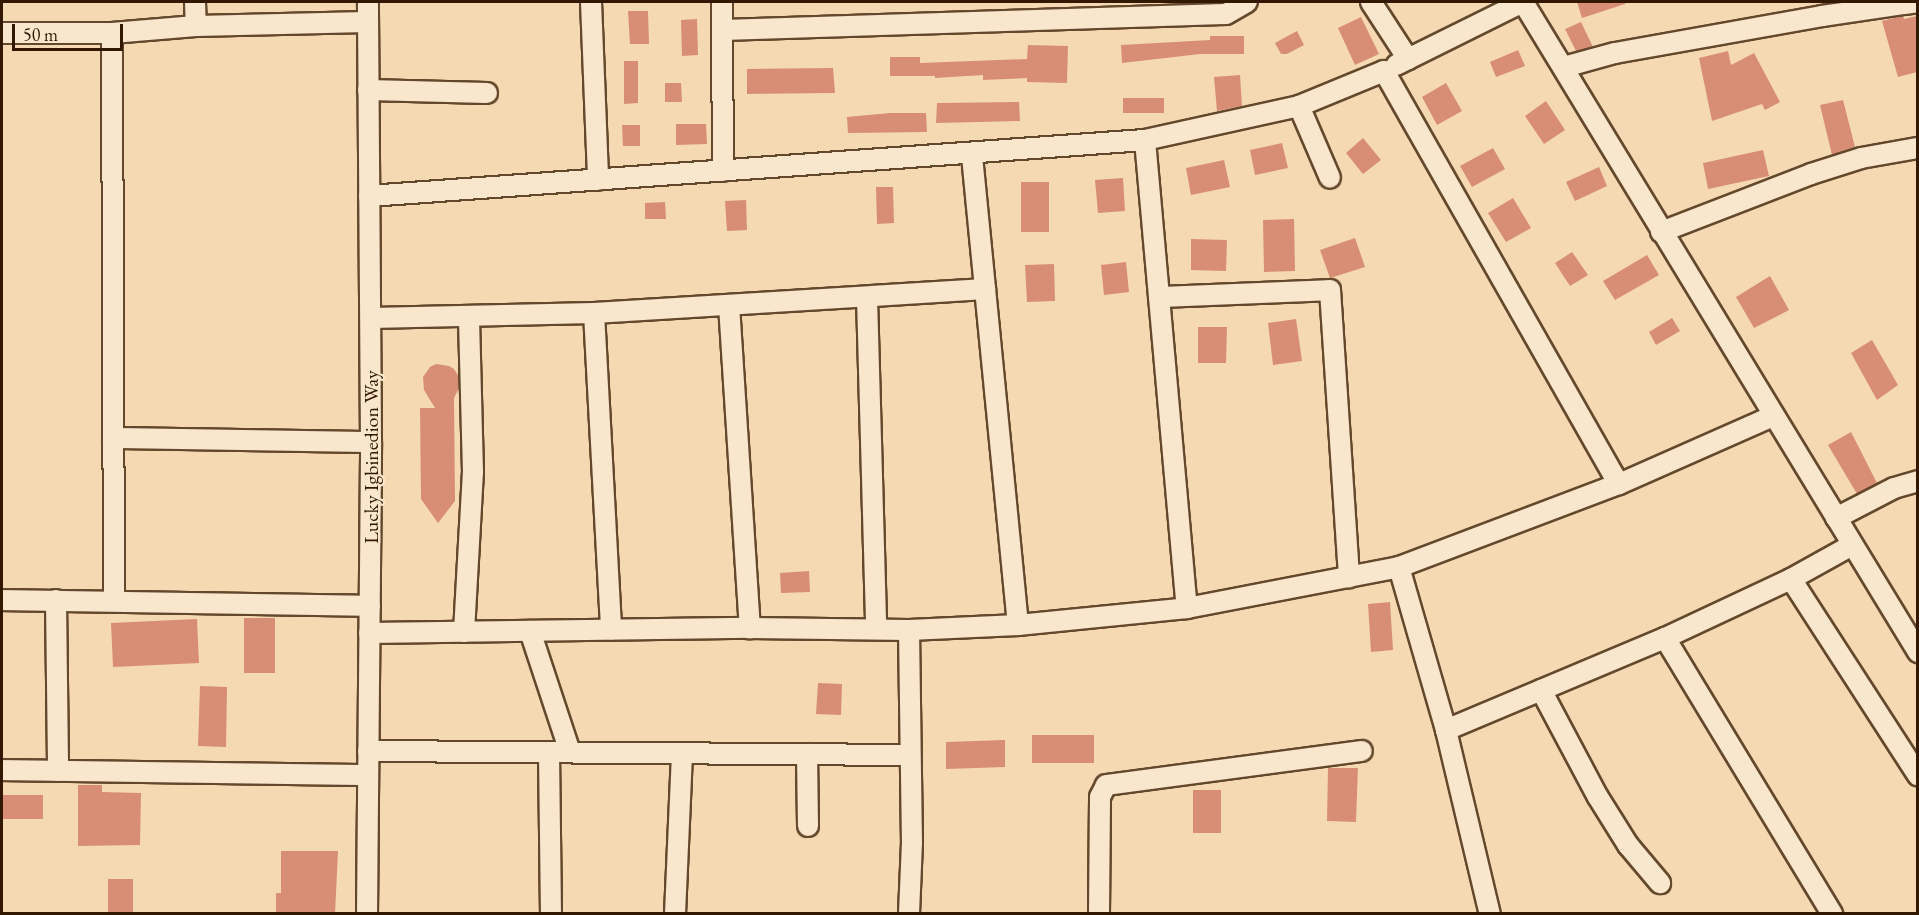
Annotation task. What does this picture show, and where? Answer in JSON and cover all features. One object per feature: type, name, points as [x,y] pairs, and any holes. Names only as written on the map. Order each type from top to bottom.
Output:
[{"type":"street","points":[[195,2],[196,26]]},
{"type":"street","name":"Lucky Igbinedion Way","points":[[367,914],[371,442],[368,2]]},
{"type":"street","points":[[591,2],[598,180]]},
{"type":"street","points":[[722,2],[723,171]]},
{"type":"street","points":[[723,30],[1226,14],[1247,2]]},
{"type":"street","points":[[1371,2],[1408,59]]},
{"type":"street","points":[[369,196],[1145,140],[1299,106],[1384,71],[1523,2],[1917,652]]},
{"type":"street","points":[[1564,67],[1615,52],[1917,2]]},
{"type":"street","points":[[2,33],[112,33],[196,26],[367,22]]},
{"type":"street","points":[[112,33],[114,602]]},
{"type":"street","points":[[1384,71],[1619,484]]},
{"type":"street","points":[[368,90],[488,93]]},
{"type":"street","points":[[1299,106],[1330,178]]},
{"type":"street","points":[[1145,140],[1187,608]]},
{"type":"street","points":[[1661,232],[1861,158],[1917,148]]},
{"type":"street","points":[[972,153],[1018,626]]},
{"type":"street","points":[[371,318],[594,313],[986,289]]},
{"type":"street","points":[[1159,297],[1330,290],[1348,577]]},
{"type":"street","points":[[867,297],[876,628]]},
{"type":"street","points":[[729,305],[750,628]]},
{"type":"street","points":[[594,313],[611,630]]},
{"type":"street","points":[[464,632],[473,472],[469,316]]},
{"type":"street","points":[[369,633],[750,628],[909,630],[1018,626],[1187,608],[1399,567],[1619,484],[1773,416]]},
{"type":"street","points":[[113,438],[371,442]]},
{"type":"street","points":[[1836,518],[1894,488],[1917,481]]},
{"type":"street","points":[[1446,730],[1665,638],[1791,579],[1852,545]]},
{"type":"street","points":[[1399,567],[1446,730],[1490,913],[1483,914]]},
{"type":"street","points":[[1791,579],[1917,775]]},
{"type":"street","points":[[2,600],[370,606]]},
{"type":"street","points":[[56,600],[58,771]]},
{"type":"street","points":[[909,630],[912,842],[909,914]]},
{"type":"street","points":[[530,631],[570,752]]},
{"type":"street","points":[[1665,638],[1832,914]]},
{"type":"street","points":[[1540,690],[1598,796],[1628,845],[1659,883]]},
{"type":"street","points":[[368,751],[910,755]]},
{"type":"street","points":[[1099,914],[1100,796],[1106,784],[1362,751]]},
{"type":"street","points":[[549,752],[551,914]]},
{"type":"street","points":[[675,914],[682,753]]},
{"type":"street","points":[[807,754],[808,826]]},
{"type":"street","points":[[2,770],[368,775]]},
{"type":"building","points":[[1577,2],[1625,2],[1625,4],[1582,18]]},
{"type":"building","points":[[628,11],[648,11],[649,44],[630,44]]},
{"type":"building","points":[[1903,16],[1904,19],[1917,16],[1917,72],[1898,77],[1882,21]]},
{"type":"building","points":[[1361,17],[1379,54],[1355,65],[1338,28]]},
{"type":"building","points":[[697,19],[698,55],[682,56],[681,20]]},
{"type":"building","points":[[1581,22],[1593,47],[1576,51],[1565,29]]},
{"type":"building","points":[[1297,31],[1304,45],[1287,54],[1281,54],[1275,43]]},
{"type":"building","points":[[1210,36],[1244,36],[1244,54],[1200,54],[1122,63],[1121,45],[1210,40]]},
{"type":"building","points":[[1028,45],[1068,46],[1067,83],[1027,82],[1027,78],[983,80],[983,75],[935,78],[935,76],[890,76],[890,57],[920,57],[920,63],[1027,59]]},
{"type":"building","points":[[1518,50],[1525,66],[1496,77],[1490,62]]},
{"type":"building","points":[[1728,51],[1731,65],[1754,53],[1780,102],[1765,110],[1762,104],[1712,121],[1699,58]]},
{"type":"building","points":[[624,61],[638,61],[638,103],[624,104]]},
{"type":"building","points":[[833,68],[835,93],[747,94],[747,69]]},
{"type":"building","points":[[1240,75],[1242,106],[1217,111],[1214,77]]},
{"type":"building","points":[[665,83],[681,83],[682,102],[665,102]]},
{"type":"building","points":[[1446,83],[1462,111],[1437,125],[1422,97]]},
{"type":"building","points":[[1123,98],[1164,98],[1164,113],[1123,113]]},
{"type":"building","points":[[1843,100],[1855,147],[1832,155],[1820,105]]},
{"type":"building","points":[[1546,101],[1565,130],[1544,144],[1525,116]]},
{"type":"building","points":[[1019,102],[1020,121],[936,123],[937,103]]},
{"type":"building","points":[[890,113],[926,113],[927,132],[848,133],[847,117]]},
{"type":"building","points":[[676,124],[706,124],[707,144],[676,145]]},
{"type":"building","points":[[622,125],[640,125],[640,146],[623,146]]},
{"type":"building","points":[[1363,138],[1381,160],[1363,174],[1346,153]]},
{"type":"building","points":[[1282,143],[1288,168],[1255,175],[1250,150]]},
{"type":"building","points":[[1493,148],[1505,169],[1472,187],[1460,166]]},
{"type":"building","points":[[1763,150],[1769,176],[1708,189],[1703,163]]},
{"type":"building","points":[[1224,160],[1230,187],[1191,195],[1186,168]]},
{"type":"building","points":[[1599,167],[1607,186],[1575,201],[1566,182]]},
{"type":"building","points":[[1123,178],[1125,211],[1098,213],[1095,180]]},
{"type":"building","points":[[1021,182],[1049,182],[1049,232],[1021,232]]},
{"type":"building","points":[[876,187],[893,187],[894,223],[877,224]]},
{"type":"building","points":[[1513,198],[1531,228],[1506,242],[1488,213]]},
{"type":"building","points":[[746,200],[747,230],[727,231],[725,201]]},
{"type":"building","points":[[665,202],[666,219],[645,219],[645,203]]},
{"type":"building","points":[[1294,219],[1295,271],[1264,272],[1263,220]]},
{"type":"building","points":[[1355,238],[1365,267],[1330,278],[1320,250]]},
{"type":"building","points":[[1191,239],[1227,240],[1226,271],[1191,270]]},
{"type":"building","points":[[1572,252],[1588,275],[1570,286],[1555,263]]},
{"type":"building","points":[[1647,255],[1659,275],[1615,300],[1603,281]]},
{"type":"building","points":[[1126,262],[1129,292],[1104,295],[1101,265]]},
{"type":"building","points":[[1054,264],[1055,301],[1027,302],[1025,265]]},
{"type":"building","points":[[1770,276],[1789,310],[1754,328],[1736,297]]},
{"type":"building","points":[[1672,318],[1680,331],[1656,345],[1649,332]]},
{"type":"building","points":[[1296,319],[1302,361],[1273,365],[1268,323]]},
{"type":"building","points":[[1198,327],[1227,327],[1226,363],[1198,363]]},
{"type":"building","points":[[1872,340],[1898,385],[1877,400],[1851,353]]},
{"type":"building","points":[[436,364],[449,366],[459,377],[459,388],[454,398],[455,501],[438,523],[421,499],[420,408],[435,408],[424,390],[423,377],[430,367]]},
{"type":"building","points":[[1851,432],[1877,483],[1857,494],[1828,445]]},
{"type":"building","points":[[809,571],[810,592],[781,593],[780,573]]},
{"type":"building","points":[[1390,602],[1393,650],[1371,652],[1368,604]]},
{"type":"building","points":[[244,618],[275,618],[275,673],[244,673]]},
{"type":"building","points":[[197,619],[199,663],[113,667],[111,623]]},
{"type":"building","points":[[818,683],[842,684],[841,715],[816,714]]},
{"type":"building","points":[[200,686],[227,687],[226,747],[198,746]]},
{"type":"building","points":[[1032,735],[1094,735],[1094,763],[1032,763]]},
{"type":"building","points":[[1005,740],[1005,767],[946,769],[946,742]]},
{"type":"building","points":[[1328,768],[1358,768],[1356,822],[1327,821]]},
{"type":"building","points":[[78,785],[102,785],[102,792],[141,793],[140,845],[78,846]]},
{"type":"building","points":[[1193,790],[1221,790],[1221,833],[1193,833]]},
{"type":"building","points":[[2,795],[43,795],[43,819],[2,819]]},
{"type":"building","points":[[281,851],[338,851],[335,914],[276,914],[276,893],[281,893]]},
{"type":"building","points":[[108,879],[133,879],[133,914],[108,914]]}]
